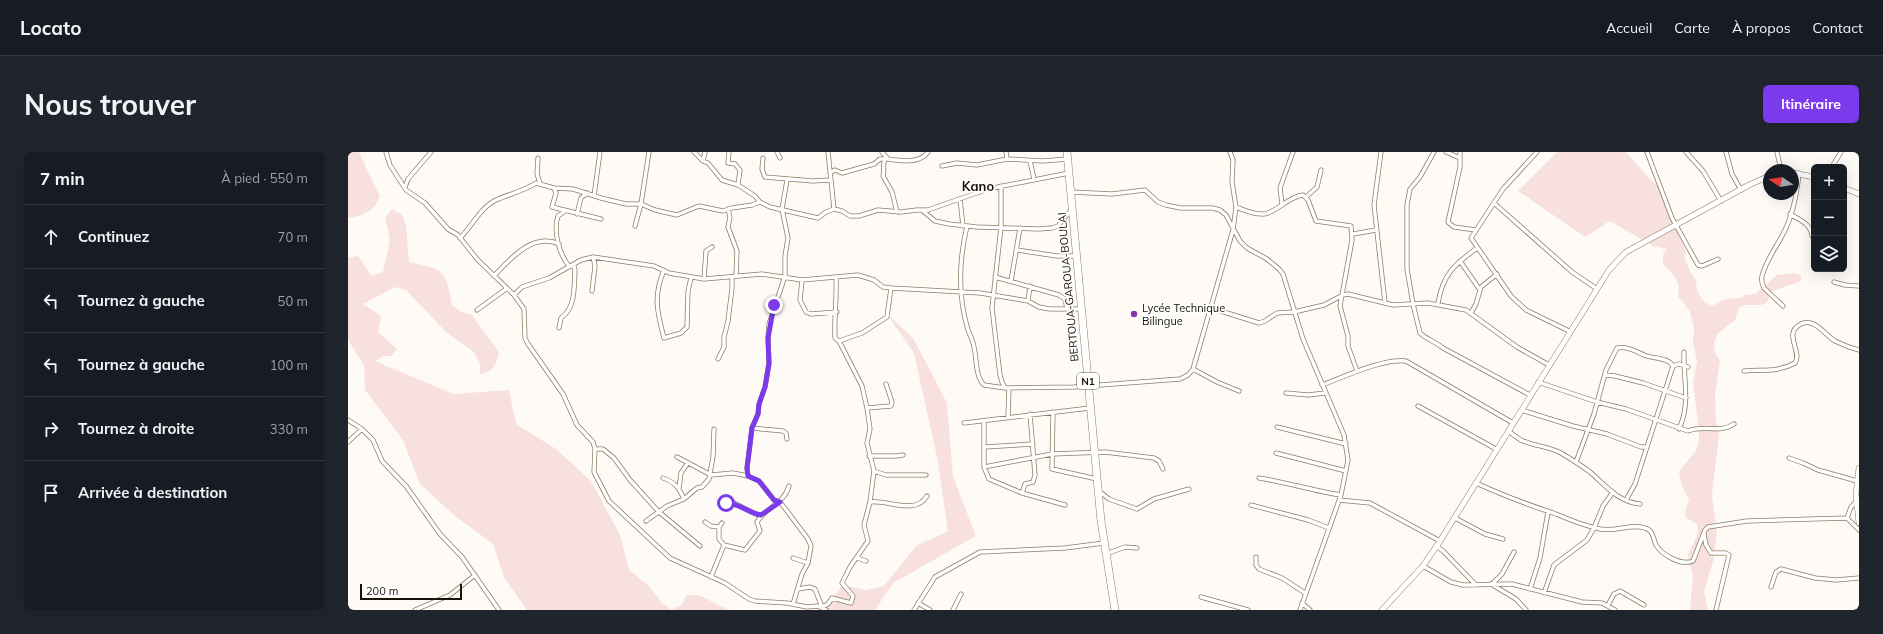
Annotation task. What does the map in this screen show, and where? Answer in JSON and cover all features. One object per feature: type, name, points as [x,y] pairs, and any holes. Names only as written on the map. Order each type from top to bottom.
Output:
[{"type":"highway","name":"BERTOUA-GAROUA-BOULAI","points":[[1067,155],[1098,491],[1104,543],[1115,610]]},
{"type":"street","points":[[386,152],[390,165],[401,184],[412,195],[425,203],[448,229],[460,238],[506,289],[514,295],[524,309],[525,338],[563,394],[577,425],[593,442],[596,449],[594,472],[609,501],[670,558],[725,583],[749,599],[807,607],[822,607],[828,604],[832,598],[851,602],[853,596],[842,583],[850,567],[868,541],[864,525],[870,502],[874,471],[867,443],[869,418],[862,386],[839,341],[835,338],[837,312],[836,278]]},
{"type":"street","points":[[405,187],[408,179],[431,152]]},
{"type":"street","points":[[594,196],[600,152]]},
{"type":"street","points":[[635,226],[641,204],[649,152]]},
{"type":"street","points":[[694,152],[703,161],[708,163],[722,180],[738,185],[755,196],[760,202],[770,207],[818,218],[826,212],[834,210],[854,216],[878,210],[897,212],[933,209],[960,200],[976,192],[1069,173]]},
{"type":"street","points":[[703,161],[705,152]]},
{"type":"street","points":[[728,152],[728,163],[735,164],[740,170],[738,185]]},
{"type":"street","points":[[777,152],[780,158]]},
{"type":"street","points":[[828,152],[834,210]]},
{"type":"street","points":[[882,152],[888,159],[908,161],[918,159],[926,155],[928,152]]},
{"type":"street","points":[[1006,152],[1007,159]]},
{"type":"street","points":[[1282,204],[1280,188],[1292,152]]},
{"type":"street","points":[[1381,152],[1374,205],[1385,303]]},
{"type":"street","points":[[1434,152],[1420,177],[1410,189],[1407,205],[1406,261],[1412,304],[1420,333],[1530,395]]},
{"type":"street","points":[[1446,152],[1460,158]]},
{"type":"street","points":[[1460,152],[1456,186],[1448,222],[1454,227],[1476,230]]},
{"type":"street","points":[[1537,152],[1503,189],[1471,238],[1511,296],[1526,310],[1570,331]]},
{"type":"street","points":[[1646,152],[1661,194],[1676,226],[1698,265],[1702,266],[1718,258]]},
{"type":"street","points":[[1686,152],[1703,171],[1721,201]]},
{"type":"street","points":[[1726,152],[1732,174],[1741,190]]},
{"type":"street","points":[[1777,152],[1780,164]]},
{"type":"street","points":[[1834,164],[1841,152]]},
{"type":"street","points":[[960,200],[965,226],[961,260],[961,292],[968,329],[974,347],[982,384],[986,386],[1007,388],[1088,385],[1180,379],[1193,369],[1233,230],[1236,207],[1232,182],[1234,166],[1231,153]]},
{"type":"street","points":[[942,166],[957,163],[977,165],[1007,159],[1050,161],[1067,155]]},
{"type":"street","points":[[538,158],[537,174],[540,183]]},
{"type":"street","points":[[763,158],[762,170],[765,177],[787,180],[830,180]]},
{"type":"street","points":[[830,173],[835,170],[842,173],[874,164],[880,159],[885,159],[883,165],[883,176],[892,192],[897,212]]},
{"type":"street","points":[[1030,161],[1034,180]]},
{"type":"street","points":[[1236,207],[1263,214],[1298,196],[1306,197],[1317,187],[1321,170]]},
{"type":"street","points":[[1799,173],[1811,176]]},
{"type":"street","points":[[1385,609],[1423,566],[1455,518],[1496,449],[1609,270],[1626,252],[1763,179]]},
{"type":"street","points":[[748,476],[747,468],[752,428],[758,414],[769,364],[768,338],[771,314],[785,276],[785,256],[788,238],[782,209],[787,180]]},
{"type":"street","points":[[460,238],[490,203],[536,183],[554,188],[573,189],[626,204],[641,204],[655,210],[677,215],[699,206],[720,211],[752,206],[760,202]]},
{"type":"street","points":[[1001,186],[1001,227],[992,296],[992,316],[1000,375],[1002,382],[1007,388],[1008,417]]},
{"type":"street","points":[[554,188],[556,193],[552,207],[601,219]]},
{"type":"street","points":[[1847,189],[1859,194]]},
{"type":"street","points":[[1071,192],[1105,195],[1145,190],[1158,202],[1166,205],[1180,208],[1213,208],[1220,210],[1226,215],[1233,230],[1246,248],[1268,260],[1283,274],[1294,312],[1325,393],[1344,435],[1348,460],[1341,495],[1300,610]]},
{"type":"street","points":[[577,214],[581,198],[587,193]]},
{"type":"street","points":[[1306,197],[1316,221],[1348,224],[1352,228],[1353,234],[1340,306],[1348,336],[1348,346],[1357,371]]},
{"type":"street","points":[[1783,306],[1768,293],[1762,281],[1766,266],[1782,237],[1793,200]]},
{"type":"street","points":[[1494,203],[1572,272],[1597,289]]},
{"type":"street","points":[[922,210],[935,221],[965,226],[1052,228],[1064,220],[1072,208]]},
{"type":"street","points":[[718,359],[724,346],[736,251],[728,227],[730,217],[728,209]]},
{"type":"street","points":[[559,328],[561,318],[568,314],[572,304],[576,270],[574,266],[569,266],[564,260],[555,225],[558,216],[565,211]]},
{"type":"street","points":[[1790,214],[1811,229]]},
{"type":"street","points":[[1011,281],[1020,228]]},
{"type":"street","points":[[1353,234],[1376,230]]},
{"type":"street","points":[[494,276],[516,253],[530,244],[551,240],[559,244]]},
{"type":"street","points":[[704,280],[706,251],[712,247]]},
{"type":"street","points":[[1438,303],[1444,280],[1449,272],[1477,248]]},
{"type":"street","points":[[1017,250],[1057,256],[1076,256]]},
{"type":"street","points":[[592,291],[594,257]]},
{"type":"street","points":[[514,295],[522,287],[549,278],[581,260],[594,257],[654,266],[691,278],[704,280],[762,274],[785,276],[802,280],[862,276],[874,280],[883,286],[891,288],[961,292],[1028,301],[1039,307],[1081,309]]},
{"type":"street","points":[[1460,261],[1480,290]]},
{"type":"street","points":[[664,270],[658,284],[656,299],[657,311],[664,338],[685,330],[688,291],[691,278]]},
{"type":"street","points":[[1471,313],[1483,285],[1497,274]]},
{"type":"street","points":[[995,277],[1062,296],[1065,299],[1068,309]]},
{"type":"street","points":[[802,280],[800,300],[806,312],[811,314],[837,312]]},
{"type":"street","points":[[1834,282],[1845,285],[1859,286]]},
{"type":"street","points":[[1028,301],[1030,286]]},
{"type":"street","points":[[839,341],[862,333],[887,317],[891,288]]},
{"type":"street","points":[[477,310],[506,289]]},
{"type":"street","points":[[1211,308],[1258,323],[1265,321],[1277,313],[1294,312],[1324,305],[1343,295],[1352,294],[1385,303],[1400,305],[1438,303],[1471,313],[1517,347],[1549,365]]},
{"type":"street","points":[[1744,371],[1773,371],[1784,369],[1794,363],[1796,358],[1792,336],[1796,327],[1802,323],[1812,323],[1834,340],[1843,345],[1859,350]]},
{"type":"street","points":[[1576,462],[1588,430],[1605,375],[1614,352],[1618,348],[1636,350],[1643,354],[1670,362],[1673,366]]},
{"type":"street","points":[[1679,429],[1684,418],[1687,403],[1683,367],[1684,352]]},
{"type":"street","points":[[1322,385],[1357,371],[1392,362],[1406,362],[1513,423]]},
{"type":"street","points":[[1673,366],[1679,364],[1683,367],[1688,367]]},
{"type":"street","points":[[1626,500],[1635,484],[1651,436],[1654,420],[1673,366]]},
{"type":"street","points":[[1193,369],[1217,382],[1239,391]]},
{"type":"street","points":[[1605,375],[1615,376],[1686,398]]},
{"type":"street","points":[[1538,382],[1597,402],[1626,409],[1688,431],[1696,428],[1720,430],[1734,424]]},
{"type":"street","points":[[867,408],[890,406],[892,402],[886,384]]},
{"type":"street","points":[[1286,393],[1308,395],[1325,393]]},
{"type":"street","points":[[1418,406],[1496,449]]},
{"type":"street","points":[[964,423],[1090,408]]},
{"type":"street","points":[[1521,410],[1641,447],[1647,447]]},
{"type":"street","points":[[1053,412],[1051,467],[1054,470],[1097,479]]},
{"type":"street","points":[[1022,493],[1025,484],[1034,480],[1034,457],[1030,414]]},
{"type":"street","points":[[348,420],[362,429],[372,440],[382,461],[406,486],[435,528],[462,557],[499,610]]},
{"type":"street","points":[[984,421],[984,467],[989,479],[1022,493],[1065,505]]},
{"type":"street","points":[[1277,427],[1346,444]]},
{"type":"street","points":[[752,428],[784,431],[787,439]]},
{"type":"street","points":[[348,442],[362,429]]},
{"type":"street","points":[[646,521],[667,506],[684,499],[697,488],[702,487],[710,475],[714,429]]},
{"type":"street","points":[[1508,431],[1524,441],[1557,451],[1590,472],[1613,492],[1626,500],[1640,504]]},
{"type":"street","points":[[984,447],[1033,444]]},
{"type":"street","points":[[596,449],[603,449],[614,458],[630,480],[659,512],[700,546]]},
{"type":"street","points":[[984,467],[1052,454],[1105,452],[1154,458],[1159,461],[1163,469]]},
{"type":"street","points":[[1276,453],[1346,471]]},
{"type":"street","points":[[870,456],[903,455]]},
{"type":"street","points":[[677,457],[687,464],[710,475],[733,473],[748,476],[759,481],[774,500],[780,502],[808,539],[811,546],[808,562],[802,574],[793,604]]},
{"type":"street","points":[[1789,458],[1818,470],[1858,483]]},
{"type":"street","points":[[679,488],[680,473],[687,464]]},
{"type":"street","points":[[1859,468],[1856,502],[1859,523]]},
{"type":"street","points":[[874,471],[886,475],[926,475]]},
{"type":"street","points":[[663,478],[670,480],[679,488],[684,499]]},
{"type":"street","points":[[1259,478],[1273,480],[1314,491],[1341,495]]},
{"type":"street","points":[[1476,483],[1548,512],[1594,528],[1613,531],[1631,526],[1646,528],[1650,531],[1657,546],[1672,559],[1685,562],[1693,561],[1704,533],[1708,527],[1747,521],[1847,518],[1859,530]]},
{"type":"street","points":[[722,523],[718,527],[719,539],[724,545],[745,550],[760,531],[757,522],[761,515],[780,502],[787,494],[789,486]]},
{"type":"street","points":[[1098,491],[1109,499],[1137,509],[1154,499],[1189,489]]},
{"type":"street","points":[[1544,593],[1554,565],[1587,540],[1594,528],[1603,506],[1613,492]]},
{"type":"street","points":[[870,502],[907,505],[920,503],[927,496]]},
{"type":"street","points":[[1339,500],[1370,503],[1440,540]]},
{"type":"street","points":[[1847,518],[1851,507],[1856,502]]},
{"type":"street","points":[[720,503],[734,503],[761,515]]},
{"type":"street","points":[[1251,505],[1308,520],[1329,528]]},
{"type":"street","points":[[1530,589],[1540,558],[1548,512]]},
{"type":"street","points":[[1455,518],[1485,534],[1503,539]]},
{"type":"street","points":[[705,522],[710,526],[718,527]]},
{"type":"street","points":[[1704,533],[1706,545],[1711,553],[1726,553],[1729,555],[1716,610]]},
{"type":"street","points":[[914,610],[935,577],[980,552],[1065,548],[1104,543]]},
{"type":"street","points":[[711,577],[724,545]]},
{"type":"street","points":[[1436,546],[1443,551],[1476,585]]},
{"type":"street","points":[[1106,554],[1125,547],[1137,548]]},
{"type":"street","points":[[1491,584],[1502,574],[1508,560],[1514,552]]},
{"type":"street","points":[[1256,557],[1256,565],[1259,569],[1282,578],[1305,593]]},
{"type":"street","points":[[793,558],[808,562]]},
{"type":"street","points":[[857,558],[866,561]]},
{"type":"street","points":[[1423,566],[1451,582],[1463,585],[1512,584],[1582,602],[1598,602],[1615,610]]},
{"type":"street","points":[[1771,586],[1776,572],[1781,569],[1794,571],[1815,578],[1836,580],[1859,578]]},
{"type":"street","points":[[415,610],[450,595],[475,575]]},
{"type":"street","points":[[1491,584],[1512,596],[1520,602],[1526,610]]},
{"type":"street","points":[[798,589],[810,587],[815,589],[822,607],[826,610]]},
{"type":"street","points":[[1608,606],[1614,594],[1620,591],[1644,605]]},
{"type":"street","points":[[953,610],[961,594]]},
{"type":"street","points":[[1201,597],[1248,610]]},
{"type":"street","points":[[1302,603],[1310,610]]},
{"type":"street","points":[[918,604],[930,610]]},
{"type":"street","points":[[800,610],[807,607]]},
{"type":"shaded area","points":[[348,152],[359,152],[380,197],[375,206],[367,212],[348,218]]},
{"type":"shaded area","points":[[1557,152],[1626,152],[1657,185],[1686,252],[1685,259],[1690,272],[1696,280],[1697,291],[1704,302],[1712,306],[1726,299],[1740,298],[1745,295],[1755,294],[1777,275],[1795,273],[1801,275],[1801,281],[1773,291],[1766,303],[1761,305],[1745,305],[1739,307],[1735,320],[1717,334],[1714,344],[1715,353],[1720,361],[1715,394],[1716,421],[1719,434],[1712,495],[1717,533],[1713,561],[1704,592],[1708,610],[1690,610],[1693,575],[1688,555],[1698,533],[1697,524],[1686,518],[1685,511],[1689,500],[1681,483],[1679,471],[1696,451],[1699,441],[1693,384],[1697,361],[1693,342],[1694,329],[1690,311],[1678,296],[1679,287],[1676,278],[1663,264],[1663,255],[1667,249],[1653,246],[1610,221],[1585,237],[1518,191]]},
{"type":"shaded area","points":[[392,209],[402,215],[406,225],[409,262],[436,269],[441,273],[448,284],[452,305],[461,312],[472,315],[499,352],[494,367],[480,374],[480,363],[474,352],[446,332],[406,290],[395,287],[363,304],[381,316],[378,332],[397,349],[392,356],[384,356],[375,361],[453,394],[509,390],[516,424],[556,449],[591,481],[620,535],[629,570],[648,585],[662,603],[671,610],[527,610],[504,577],[493,544],[455,516],[420,484],[403,440],[365,390],[364,365],[348,340],[348,258],[358,256],[372,276],[383,272],[390,240],[385,218]]},
{"type":"shaded area","points":[[887,314],[913,338],[947,403],[953,477],[976,536],[893,583],[875,610],[825,610],[842,585],[865,590],[884,586],[916,546],[948,531],[937,457],[914,353]]},
{"type":"shaded area","points":[[687,595],[699,595],[729,610],[671,610],[681,605]]},
{"type":"place","name":"Lycée Technique Bilingue","points":[[1134,314]]},
{"type":"district","name":"Kano","points":[[978,186]]},
{"type":"route","points":[[726,503],[734,503],[761,515],[780,502],[774,500],[759,481],[748,476],[747,468],[750,456],[752,428],[758,414],[769,364],[769,324],[774,305]]}]
